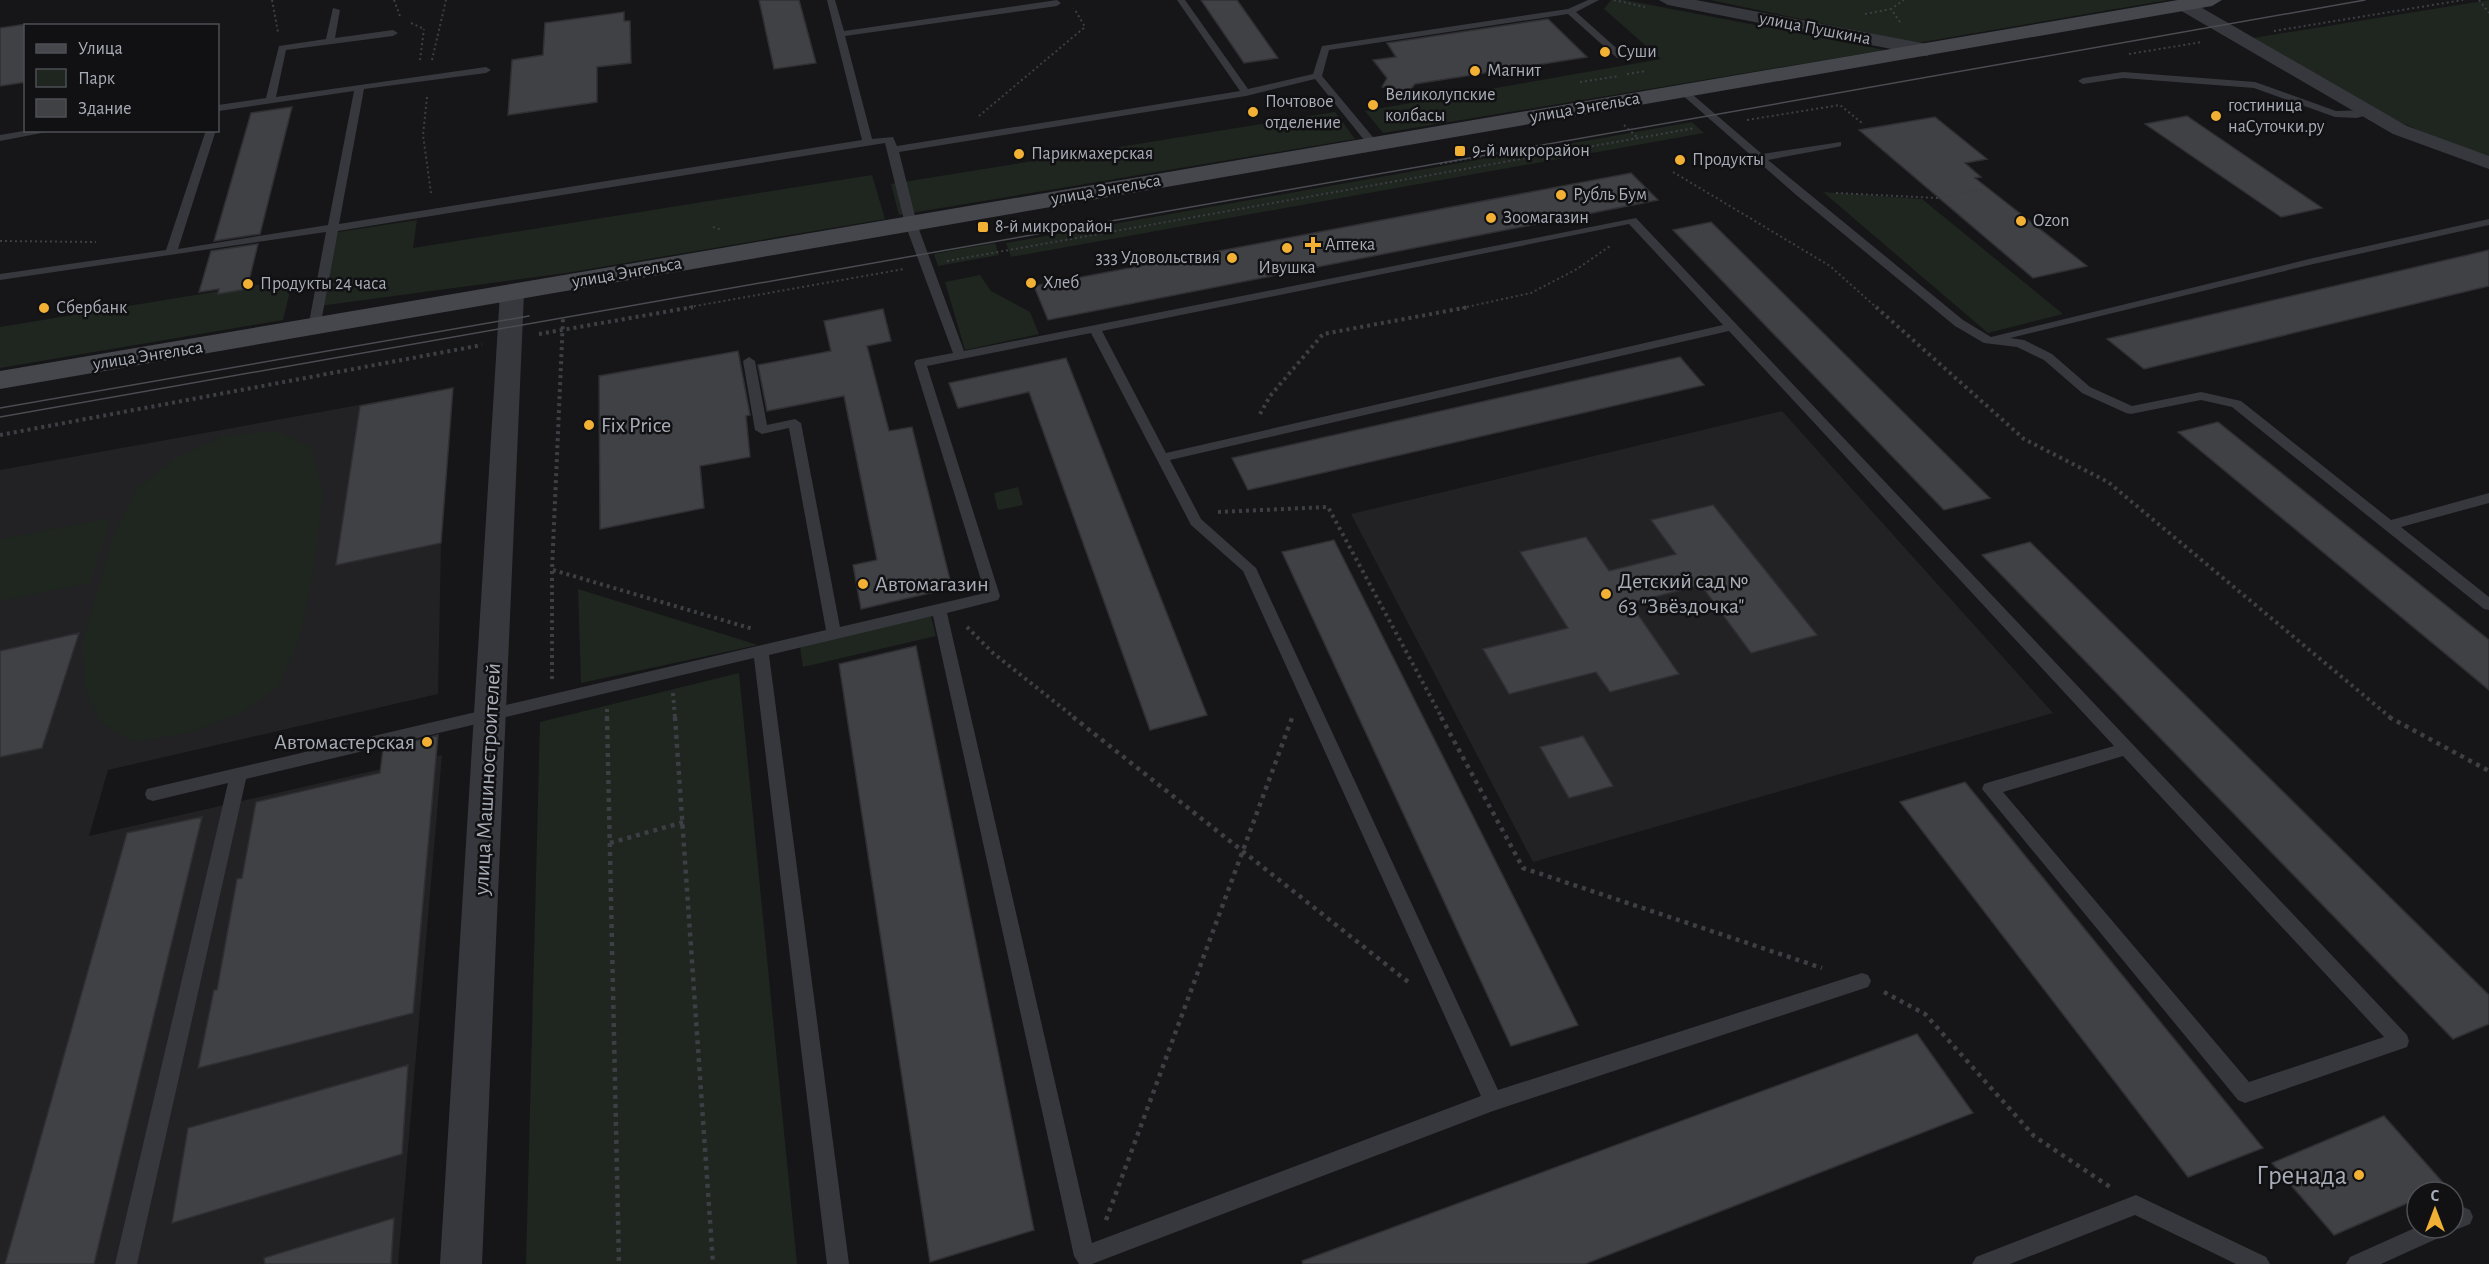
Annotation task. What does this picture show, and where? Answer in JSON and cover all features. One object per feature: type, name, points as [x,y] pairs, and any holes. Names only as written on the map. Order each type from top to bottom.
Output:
[{"type":"main road","name":"улица Энгельса","points":[[0,380],[314,328],[2212,0]]},
{"type":"street","name":"улица Пушкина","points":[[1668,0],[1927,50]]},
{"type":"street","points":[[2184,5],[2400,130],[2489,163]]},
{"type":"street","name":"улица Машиностроителей","points":[[461,1264],[512,293]]},
{"type":"lane","points":[[831,0],[868,142]]},
{"type":"lane","points":[[1181,0],[1245,93]]},
{"type":"lane","points":[[1317,76],[1324,48],[1570,11],[1595,0]]},
{"type":"lane","points":[[840,34],[1057,3]]},
{"type":"lane","points":[[330,41],[336,10]]},
{"type":"lane","points":[[1570,11],[1620,56]]},
{"type":"lane","points":[[270,100],[282,48],[393,33]]},
{"type":"lane","points":[[219,109],[486,70]]},
{"type":"lane","points":[[2083,81],[2122,75],[2255,85],[2335,114],[2368,113]]},
{"type":"lane","points":[[893,150],[1245,93],[1317,76]]},
{"type":"lane","points":[[1317,76],[1373,144]]},
{"type":"lane","points":[[314,328],[318,297],[360,87]]},
{"type":"lane","points":[[1683,91],[1799,192],[1959,323],[1988,340],[2020,344],[2048,357],[2086,390],[2131,410],[2201,396],[2236,404],[2489,605]]},
{"type":"lane","points":[[0,138],[39,132]]},
{"type":"lane","points":[[171,253],[211,132]]},
{"type":"lane","points":[[0,278],[333,228],[890,139],[911,224],[928,264],[960,356]]},
{"type":"lane","points":[[1760,158],[1837,144]]},
{"type":"lane","points":[[153,794],[993,596],[920,363],[1632,220],[2400,1041],[2245,1093],[1990,789],[2126,749]]},
{"type":"lane","points":[[1988,340],[2309,262],[2489,222]]},
{"type":"lane","points":[[1162,458],[1733,326]]},
{"type":"lane","points":[[1095,329],[1190,513],[1196,522],[1249,568],[1493,1101]]},
{"type":"lane","points":[[749,361],[762,430],[795,423],[834,635]]},
{"type":"lane","points":[[2391,525],[2489,498]]},
{"type":"lane","points":[[943,608],[1085,1256],[1493,1101],[1862,981]]},
{"type":"lane","points":[[762,651],[838,1264]]},
{"type":"lane","points":[[126,1264],[239,773]]},
{"type":"lane","points":[[1983,1264],[2136,1205],[2259,1264]]},
{"type":"lane","points":[[2357,1264],[2411,1240]]},
{"type":"path","points":[[272,0],[282,48]]},
{"type":"path","points":[[433,212],[423,135],[429,78],[439,22],[446,0]]},
{"type":"path","points":[[2479,0],[2489,14]]},
{"type":"path","points":[[948,142],[1085,27],[1070,1]]},
{"type":"path","points":[[423,39],[424,29]]},
{"type":"path","points":[[565,330],[1720,124],[1840,105],[1862,123]]},
{"type":"path","points":[[1622,123],[1638,138]]},
{"type":"path","points":[[1440,164],[1532,147]]},
{"type":"path","points":[[1673,172],[1830,266],[2024,439],[2108,482],[2391,718],[2489,771]]},
{"type":"path","points":[[1799,192],[1937,198],[1984,189]]},
{"type":"path","points":[[0,241],[100,242]]},
{"type":"path","points":[[1246,438],[1270,396],[1323,334],[1531,293],[1578,269],[1615,242]]},
{"type":"path","points":[[552,700],[552,570],[565,330],[563,318]]},
{"type":"path","points":[[0,435],[459,349]]},
{"type":"path","points":[[1190,513],[1328,507],[1523,868],[1862,981],[1925,1014],[2034,1136],[2136,1205]]},
{"type":"path","points":[[552,570],[800,643]]},
{"type":"path","points":[[943,608],[993,654],[1454,1016]]},
{"type":"path","points":[[671,672],[684,822],[713,1264]]},
{"type":"path","points":[[606,688],[619,1264]]},
{"type":"path","points":[[1085,1256],[1100,1237],[1241,850],[1303,689]]},
{"type":"path","points":[[610,843],[684,822]]},
{"type":"shaded area","points":[[453,388],[441,543],[438,694],[108,770],[89,836],[442,755],[398,1264],[0,1264],[0,470]]},
{"type":"shaded area","points":[[1782,411],[2053,713],[1533,862],[1351,514]]},
{"type":"green space","points":[[1611,0],[1625,0],[1885,50],[1383,133],[1365,111],[1661,59],[1604,9]]},
{"type":"green space","points":[[1710,0],[2168,0],[1917,43]]},
{"type":"green space","points":[[2489,0],[2489,157],[2446,143],[2383,114],[2253,38]]},
{"type":"green space","points":[[1335,112],[1355,139],[899,215],[891,184]]},
{"type":"green space","points":[[1692,122],[1704,133],[1011,257],[1006,243]]},
{"type":"green space","points":[[872,175],[885,219],[566,273],[319,306],[338,232],[417,220],[413,248]]},
{"type":"green space","points":[[1823,192],[1922,199],[2063,314],[1988,333]]},
{"type":"green space","points":[[995,243],[999,255],[938,266],[934,254]]},
{"type":"green space","points":[[980,275],[991,291],[1030,312],[1039,334],[965,350],[945,282]]},
{"type":"green space","points":[[293,279],[283,320],[0,368],[0,327]]},
{"type":"green space","points":[[279,431],[311,448],[323,492],[314,567],[300,637],[278,687],[242,713],[188,733],[135,742],[102,724],[85,690],[82,644],[113,537],[137,489],[175,459],[223,436]]},
{"type":"green space","points":[[1018,487],[1023,505],[998,510],[994,493]]},
{"type":"green space","points":[[111,518],[90,583],[0,601],[0,539]]},
{"type":"green space","points":[[578,589],[758,645],[581,683]]},
{"type":"green space","points":[[931,616],[936,636],[803,667],[800,646]]},
{"type":"green space","points":[[739,673],[797,1264],[526,1264],[540,722]]},
{"type":"building","points":[[759,0],[799,0],[816,63],[774,69]]},
{"type":"building","points":[[1201,0],[1237,0],[1278,58],[1244,63]]},
{"type":"building","points":[[624,12],[624,21],[630,21],[631,63],[597,67],[597,102],[508,115],[512,60],[543,55],[545,23]]},
{"type":"building","points":[[1548,19],[1587,57],[1415,84],[1411,89],[1402,90],[1382,87],[1387,78],[1373,60],[1396,57],[1387,43]]},
{"type":"building","points":[[24,24],[24,82],[0,86],[0,28]]},
{"type":"building","points":[[292,107],[260,234],[214,241],[251,113]]},
{"type":"building","points":[[2187,116],[2322,208],[2281,217],[2145,124]]},
{"type":"building","points":[[1935,117],[1987,159],[1965,163],[1981,177],[1975,178],[2087,266],[2033,278],[1859,130]]},
{"type":"building","points":[[1631,173],[1658,200],[1048,320],[1034,286]]},
{"type":"building","points":[[1711,222],[1990,498],[1944,510],[1673,230]]},
{"type":"building","points":[[258,244],[247,289],[218,294],[219,289],[199,292],[211,251]]},
{"type":"building","points":[[2489,250],[2489,286],[2144,369],[2107,339]]},
{"type":"building","points":[[883,309],[891,341],[867,346],[889,431],[912,427],[952,588],[861,609],[853,565],[877,560],[844,396],[767,411],[758,365],[831,351],[824,321]]},
{"type":"building","points":[[738,351],[750,415],[746,416],[750,457],[700,466],[704,508],[600,529],[599,376]]},
{"type":"building","points":[[1680,357],[1704,385],[1248,490],[1232,458]]},
{"type":"building","points":[[1066,358],[1207,715],[1150,730],[1029,392],[958,408],[949,383]]},
{"type":"building","points":[[453,388],[441,543],[336,565],[360,406]]},
{"type":"building","points":[[2218,422],[2489,640],[2489,690],[2178,432]]},
{"type":"building","name":"Детский сад № 63 \"Звёздочка\"","points":[[1713,505],[1817,635],[1751,653],[1701,585],[1630,603],[1679,674],[1610,692],[1596,672],[1509,694],[1483,649],[1568,628],[1520,552],[1586,537],[1609,571],[1676,554],[1651,520]]},
{"type":"building","points":[[1334,540],[1578,1025],[1511,1046],[1282,552]]},
{"type":"building","points":[[2030,542],[2489,995],[2489,1024],[2453,1039],[1982,555]]},
{"type":"building","points":[[79,633],[42,748],[0,757],[0,651]]},
{"type":"building","points":[[916,646],[1034,1230],[930,1262],[839,664]]},
{"type":"building","points":[[438,735],[413,1013],[198,1068],[214,990],[217,990],[237,879],[242,878],[256,802],[380,773],[383,749]]},
{"type":"building","points":[[1583,736],[1613,786],[1569,798],[1540,747]]},
{"type":"building","points":[[1965,782],[2263,1148],[2188,1177],[1900,802]]},
{"type":"building","points":[[202,817],[94,1264],[5,1264],[127,833]]},
{"type":"building","points":[[1917,1034],[1973,1113],[1585,1264],[1303,1264],[1302,1261]]},
{"type":"building","points":[[408,1065],[402,1154],[172,1223],[188,1128]]},
{"type":"building","name":"Гренада","points":[[2384,1116],[2441,1180],[2405,1180],[2405,1204],[2334,1235],[2272,1163]]},
{"type":"building","points":[[394,1218],[391,1264],[265,1264],[264,1258]]},
{"type":"tram line","points":[[0,417],[2365,0]]},
{"type":"tram line","points":[[0,408],[529,316]]},
{"type":"place","name":"Суши","points":[[1605,52]]},
{"type":"place","name":"Магнит","points":[[1475,71]]},
{"type":"place","name":"Великолупские колбасы","points":[[1373,105]]},
{"type":"place","name":"Почтовое отделение","points":[[1253,112]]},
{"type":"place","name":"гостиница наСуточки.ру","points":[[2216,116]]},
{"type":"place","name":"9-й микрорайон","points":[[1460,151]]},
{"type":"place","name":"Парикмахерская","points":[[1019,154]]},
{"type":"place","name":"Продукты","points":[[1680,160]]},
{"type":"place","name":"Рубль Бум","points":[[1561,195]]},
{"type":"place","name":"Зоомагазин","points":[[1491,218]]},
{"type":"place","name":"Ozon","points":[[2021,221]]},
{"type":"place","name":"8-й микрорайон","points":[[983,227]]},
{"type":"place","name":"Аптека","points":[[1313,245]]},
{"type":"place","name":"Ивушка","points":[[1287,248]]},
{"type":"place","name":"333 Удовольствия","points":[[1232,258]]},
{"type":"place","name":"Хлеб","points":[[1031,283]]},
{"type":"place","name":"Продукты 24 часа","points":[[248,284]]},
{"type":"place","name":"Сбербанк","points":[[44,308]]},
{"type":"place","name":"Fix Price","points":[[589,425]]},
{"type":"place","name":"Автомагазин","points":[[863,584]]},
{"type":"place","name":"Детский сад № 63 \"Звёздочка\"","points":[[1606,594]]},
{"type":"place","name":"Автомастерская","points":[[427,742]]},
{"type":"place","name":"Гренада","points":[[2359,1175]]}]
